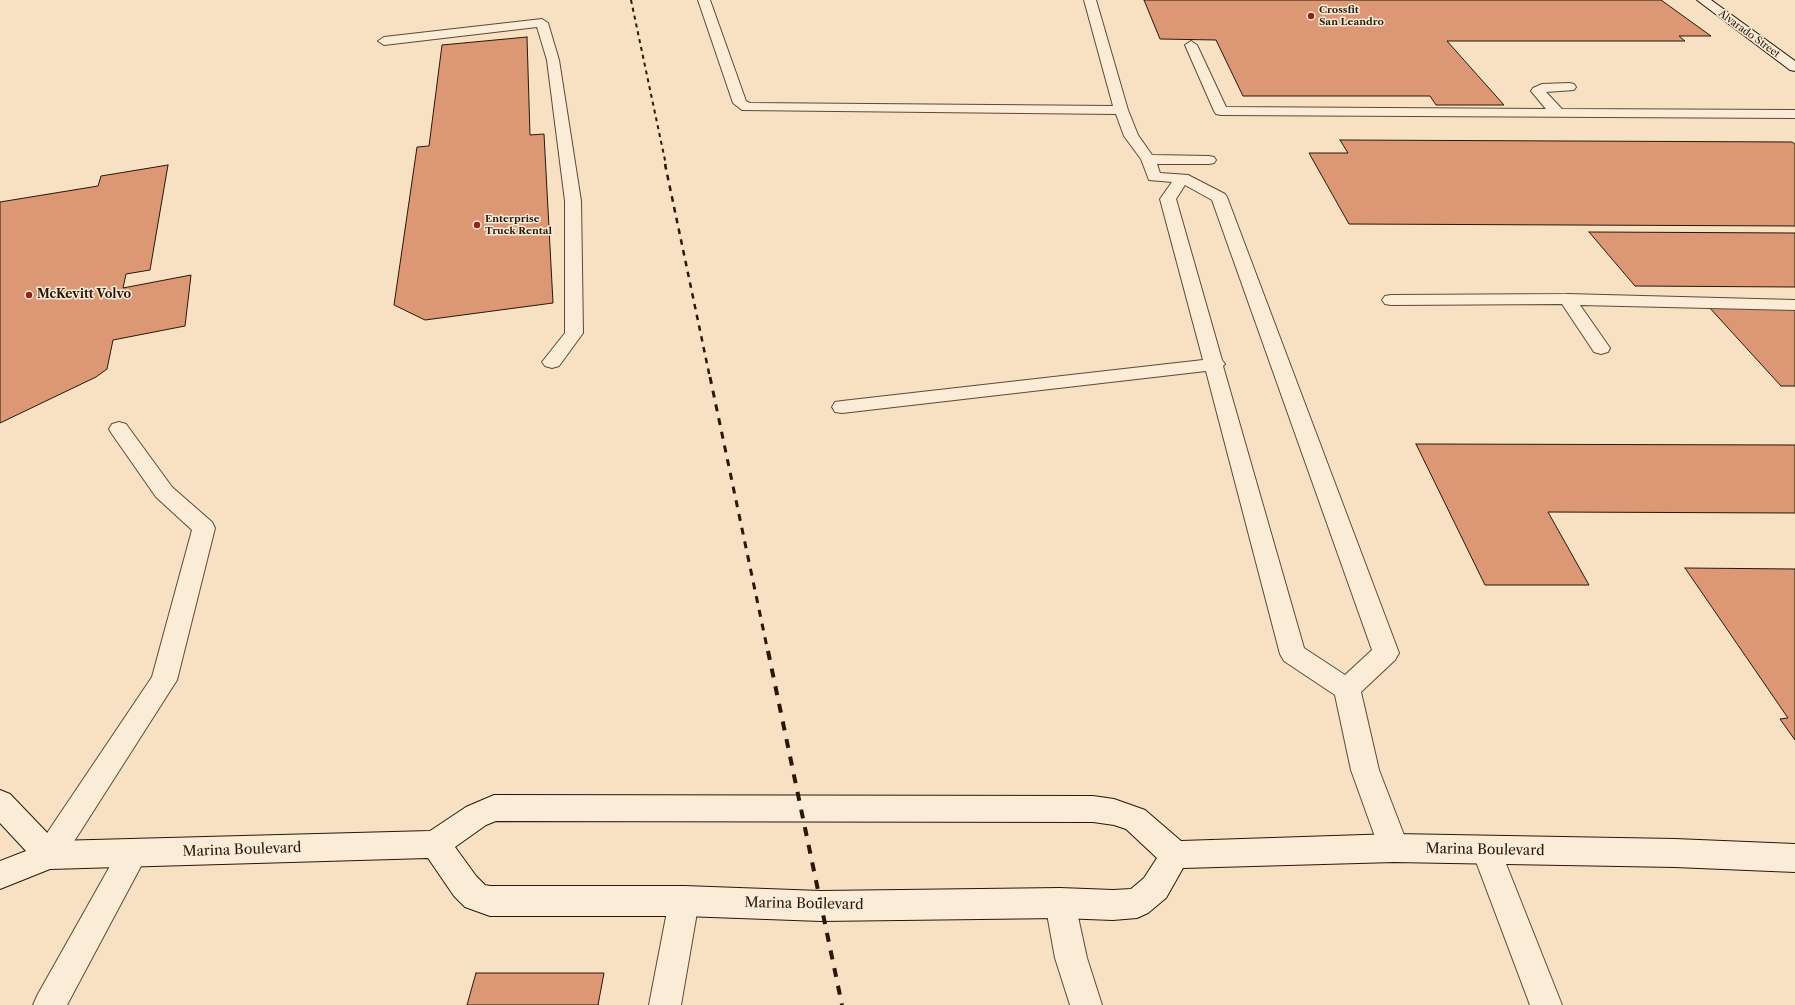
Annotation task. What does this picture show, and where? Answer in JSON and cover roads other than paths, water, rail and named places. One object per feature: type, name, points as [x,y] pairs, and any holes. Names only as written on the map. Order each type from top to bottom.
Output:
[{"type":"main road","points":[[704,0],[740,103],[747,107],[1121,110]]},
{"type":"main road","points":[[1090,0],[1121,110],[1131,136],[1148,159],[1154,177],[1183,178],[1219,197],[1386,653],[1347,689]]},
{"type":"main road","name":"Alvarado Street","points":[[1703,0],[1795,67]]},
{"type":"main road","points":[[384,41],[542,23],[553,60],[573,200],[574,333],[552,362]]},
{"type":"main road","points":[[1191,45],[1221,110],[1795,114]]},
{"type":"main road","points":[[1558,113],[1538,91],[1542,88],[1569,87]]},
{"type":"main road","points":[[1148,159],[1209,160]]},
{"type":"main road","points":[[1183,178],[1168,199],[1215,364],[1294,654],[1347,689],[1364,770],[1394,848]]},
{"type":"main road","points":[[1567,299],[1601,348]]},
{"type":"main road","points":[[1391,300],[1567,299],[1795,305]]},
{"type":"main road","points":[[842,407],[1215,364]]},
{"type":"main road","points":[[0,803],[49,855],[164,680],[204,528],[164,492],[120,429]]},
{"type":"main road","points":[[435,844],[476,816],[494,808],[1093,809],[1114,812],[1135,819],[1175,855]]},
{"type":"main road","name":"Marina Boulevard","points":[[0,875],[49,855],[435,844],[465,886],[476,896],[490,901],[684,901],[821,906],[1113,905],[1137,903],[1155,888],[1175,855],[1394,848],[1487,851],[1675,853],[1795,858]]},
{"type":"main road","points":[[1487,851],[1546,1005]]},
{"type":"main road","points":[[49,1005],[133,853]]},
{"type":"main road","points":[[665,1005],[684,901]]},
{"type":"main road","points":[[1060,904],[1071,958],[1086,1005]]},
{"type":"railway","points":[[631,0],[666,165]]},
{"type":"railway","points":[[665,164],[710,378]]},
{"type":"railway","points":[[710,377],[768,652]]},
{"type":"railway","points":[[768,651],[842,1005]]},
{"type":"place","name":"Crossfit San Leandro","points":[[1311,16]]},
{"type":"place","name":"Enterprise Truck Rental","points":[[477,225]]},
{"type":"place","name":"McKevitt Volvo","points":[[29,295]]}]
